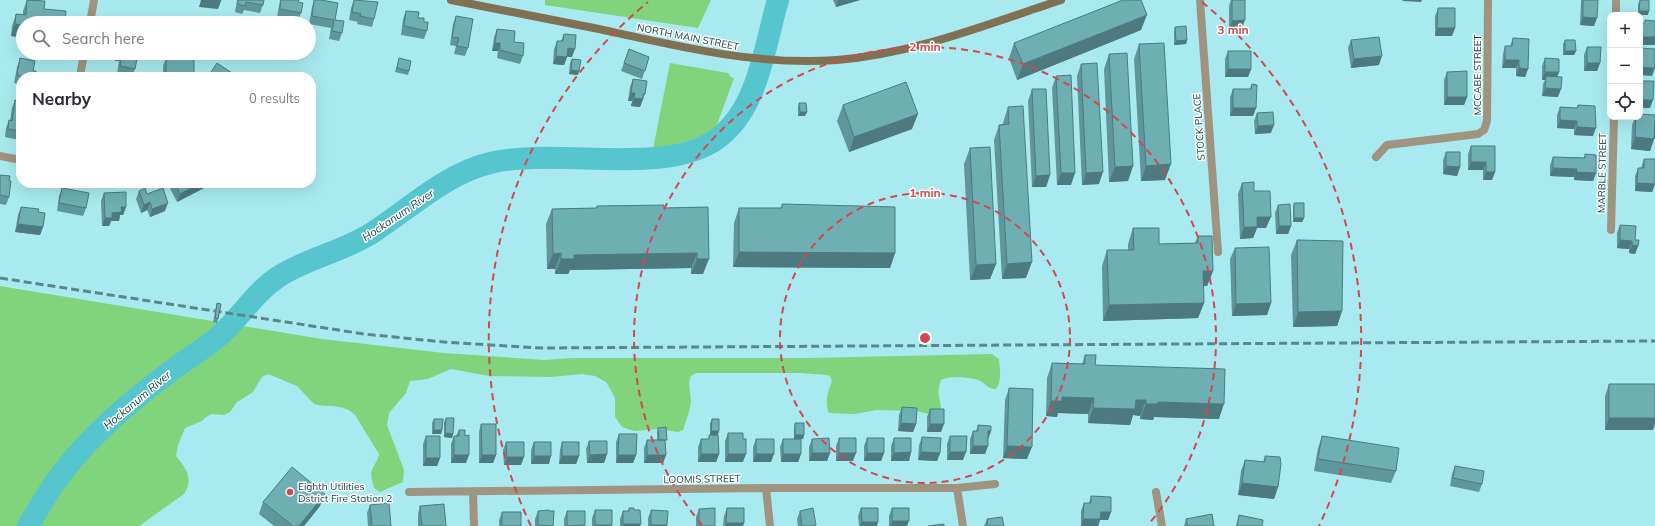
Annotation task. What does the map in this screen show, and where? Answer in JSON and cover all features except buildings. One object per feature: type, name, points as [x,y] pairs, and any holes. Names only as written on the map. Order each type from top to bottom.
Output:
[{"type":"main road","name":"NORTH MAIN STREET","points":[[451,0],[707,53],[745,58],[781,60],[836,60],[876,55],[956,34],[1061,0]]},
{"type":"street","points":[[91,16],[94,0]]},
{"type":"street","name":"STOCK PLACE","points":[[1200,0],[1218,252]]},
{"type":"street","name":"MCCABE STREET","points":[[1376,157],[1387,145],[1478,134],[1484,130],[1487,120],[1488,0]]},
{"type":"street","points":[[1616,0],[1616,12]]},
{"type":"street","points":[[81,72],[83,60]]},
{"type":"street","name":"MARBLE STREET","points":[[1611,230],[1614,120]]},
{"type":"street","points":[[0,156],[16,159]]},
{"type":"street","name":"LOOMIS STREET","points":[[409,492],[766,488],[957,488],[995,484]]},
{"type":"street","points":[[766,488],[770,526]]},
{"type":"street","points":[[957,488],[964,526]]},
{"type":"street","points":[[473,492],[474,526]]},
{"type":"street","points":[[1156,492],[1162,526]]},
{"type":"green space","points":[[545,0],[711,0],[698,28],[545,5]]},
{"type":"green space","points":[[670,63],[728,73],[734,78],[714,133],[677,144],[653,149]]},
{"type":"green space","points":[[0,286],[322,339],[444,353],[544,360],[573,358],[806,358],[992,354],[999,359],[1000,379],[996,389],[991,388],[981,381],[969,378],[954,377],[941,380],[939,385],[939,394],[941,414],[932,415],[917,411],[876,410],[855,414],[829,413],[827,401],[832,381],[830,376],[827,375],[801,373],[696,373],[691,376],[689,382],[691,401],[689,412],[683,430],[678,432],[658,429],[634,431],[622,427],[615,417],[615,398],[606,382],[595,376],[582,374],[551,377],[489,376],[451,369],[428,379],[410,381],[406,393],[389,413],[387,425],[404,470],[403,482],[380,492],[374,488],[371,475],[379,454],[355,415],[341,407],[314,404],[297,386],[268,374],[262,377],[253,392],[237,402],[230,412],[224,415],[212,414],[202,421],[185,428],[178,445],[176,456],[188,474],[187,489],[184,494],[139,526],[0,526]]},
{"type":"waterway","name":"Hockanum River","points":[[28,526],[61,475],[89,442],[153,384],[227,329],[269,283],[289,270],[361,240],[386,224],[428,193],[458,175],[490,163],[516,159],[636,159],[665,157],[691,151],[714,141],[729,128],[741,113],[750,96],[758,77],[778,0]]},
{"type":"railway","points":[[0,278],[364,334],[444,342],[541,348],[1655,341]]},
{"type":"place","name":"Eighth Utilities Dstrict Fire Station 2","points":[[290,492]]}]
